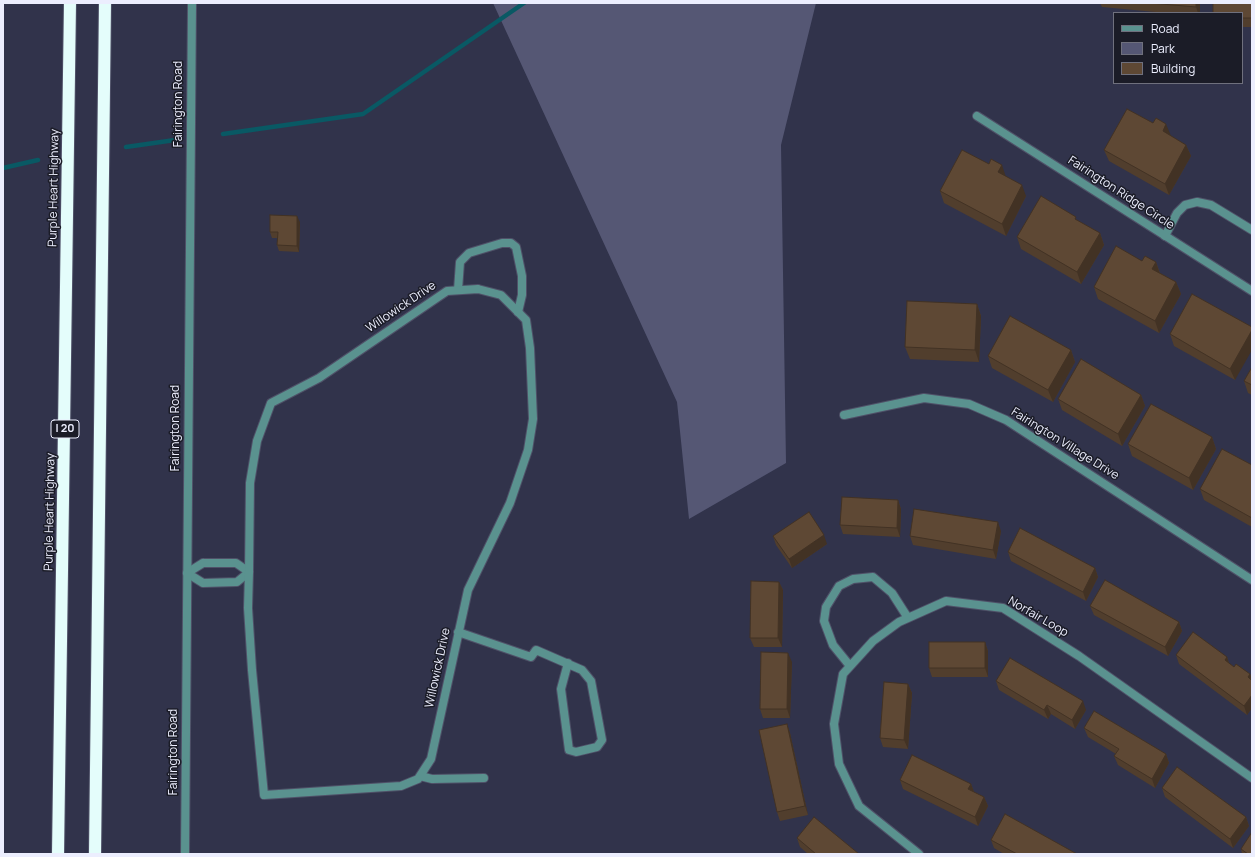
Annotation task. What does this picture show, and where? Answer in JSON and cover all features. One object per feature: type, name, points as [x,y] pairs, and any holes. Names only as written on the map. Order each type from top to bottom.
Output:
[{"type":"highway","name":"Purple Heart Highway","points":[[58,854],[70,3]]},
{"type":"highway","points":[[95,854],[105,3]]},
{"type":"street","name":"Fairington Road","points":[[185,854],[192,3]]},
{"type":"street","name":"Fairington Ridge Circle","points":[[977,116],[1252,291]]},
{"type":"street","points":[[1165,236],[1177,214],[1185,205],[1197,202],[1211,205],[1252,230]]},
{"type":"street","points":[[458,290],[460,262],[469,253],[502,243],[511,243],[516,247],[522,276],[522,295],[518,312]]},
{"type":"street","name":"Willowick Drive","points":[[478,289],[501,295],[526,320],[530,348],[534,419],[528,450],[510,503],[468,590],[431,759],[418,779],[401,786],[264,795],[252,670],[248,608],[250,483],[257,441],[271,403],[319,378],[446,290],[458,290],[478,289]]},
{"type":"street","name":"Fairington Village Drive","points":[[844,415],[924,398],[969,404],[1006,420],[1252,580]]},
{"type":"street","points":[[203,563],[236,563],[249,572],[237,582],[203,583],[187,573],[203,563]]},
{"type":"street","points":[[850,666],[833,645],[824,621],[826,607],[839,586],[852,580],[873,577],[892,593],[908,618]]},
{"type":"street","name":"Norfair Loop","points":[[919,854],[859,806],[840,764],[834,724],[843,674],[850,666],[873,641],[899,622],[946,601],[1003,608],[1079,656],[1252,778]]},
{"type":"street","points":[[458,632],[531,657],[536,650],[582,670],[591,681],[602,740],[597,747],[576,752],[569,750],[561,689],[568,664]]},
{"type":"street","points":[[420,776],[432,779],[484,778]]},
{"type":"green space","points":[[493,3],[816,3],[781,145],[786,463],[689,519],[677,402]]},
{"type":"building","points":[[1150,3],[1196,3],[1196,7]]},
{"type":"building","points":[[1213,3],[1252,3],[1252,18],[1243,18],[1243,12],[1213,12]]},
{"type":"building","points":[[1127,109],[1153,123],[1156,118],[1166,124],[1163,131],[1186,145],[1165,184],[1104,150]]},
{"type":"building","points":[[962,150],[989,164],[991,159],[1002,165],[998,172],[1022,185],[1002,224],[940,191]]},
{"type":"building","points":[[1041,196],[1076,217],[1075,219],[1100,233],[1077,272],[1017,237]]},
{"type":"building","points":[[270,215],[297,216],[297,246],[277,245],[278,232],[270,232]]},
{"type":"building","points":[[1116,246],[1142,261],[1145,256],[1156,262],[1152,269],[1176,282],[1155,321],[1094,287]]},
{"type":"building","points":[[1192,294],[1252,327],[1252,330],[1230,369],[1170,334]]},
{"type":"building","points":[[907,301],[977,304],[975,350],[905,347]]},
{"type":"building","points":[[1010,316],[1071,350],[1048,390],[988,356]]},
{"type":"building","points":[[1081,359],[1141,395],[1118,434],[1058,399]]},
{"type":"building","points":[[1252,367],[1252,385],[1244,381]]},
{"type":"building","points":[[1151,404],[1212,437],[1189,478],[1128,444]]},
{"type":"building","points":[[1222,449],[1252,465],[1252,518],[1200,489]]},
{"type":"building","points":[[842,497],[898,500],[897,528],[840,525]]},
{"type":"building","points":[[914,509],[998,522],[993,550],[910,536]]},
{"type":"building","points":[[809,512],[824,535],[789,559],[773,536]]},
{"type":"building","points":[[1020,528],[1095,568],[1083,592],[1008,552]]},
{"type":"building","points":[[1105,580],[1179,622],[1165,647],[1090,606]]},
{"type":"building","points":[[751,581],[779,582],[778,638],[750,638]]},
{"type":"building","points":[[1193,632],[1227,657],[1225,660],[1234,667],[1236,664],[1250,674],[1248,677],[1252,681],[1252,695],[1244,706],[1176,655]]},
{"type":"building","points":[[929,642],[985,642],[985,668],[929,668]]},
{"type":"building","points":[[761,652],[788,653],[787,709],[760,709]]},
{"type":"building","points":[[1010,658],[1083,701],[1072,720],[1047,705],[1044,710],[996,681]]},
{"type":"building","points":[[884,682],[908,684],[904,740],[880,738]]},
{"type":"building","points":[[1094,711],[1166,754],[1152,779],[1114,756],[1119,749],[1084,728]]},
{"type":"building","points":[[787,724],[805,806],[777,812],[759,730]]},
{"type":"building","points":[[912,755],[971,784],[968,789],[984,797],[975,817],[900,780]]},
{"type":"building","points":[[1177,767],[1246,817],[1230,839],[1162,788]]},
{"type":"building","points":[[1005,814],[1077,854],[1017,854],[991,840]]},
{"type":"building","points":[[814,817],[859,854],[816,854],[797,838]]},
{"type":"building","points":[[1252,832],[1252,854],[1248,854],[1241,849]]},
{"type":"waterway","points":[[223,134],[363,114],[524,3]]},
{"type":"waterway","points":[[126,147],[175,140]]},
{"type":"waterway","points":[[3,168],[38,160]]}]
